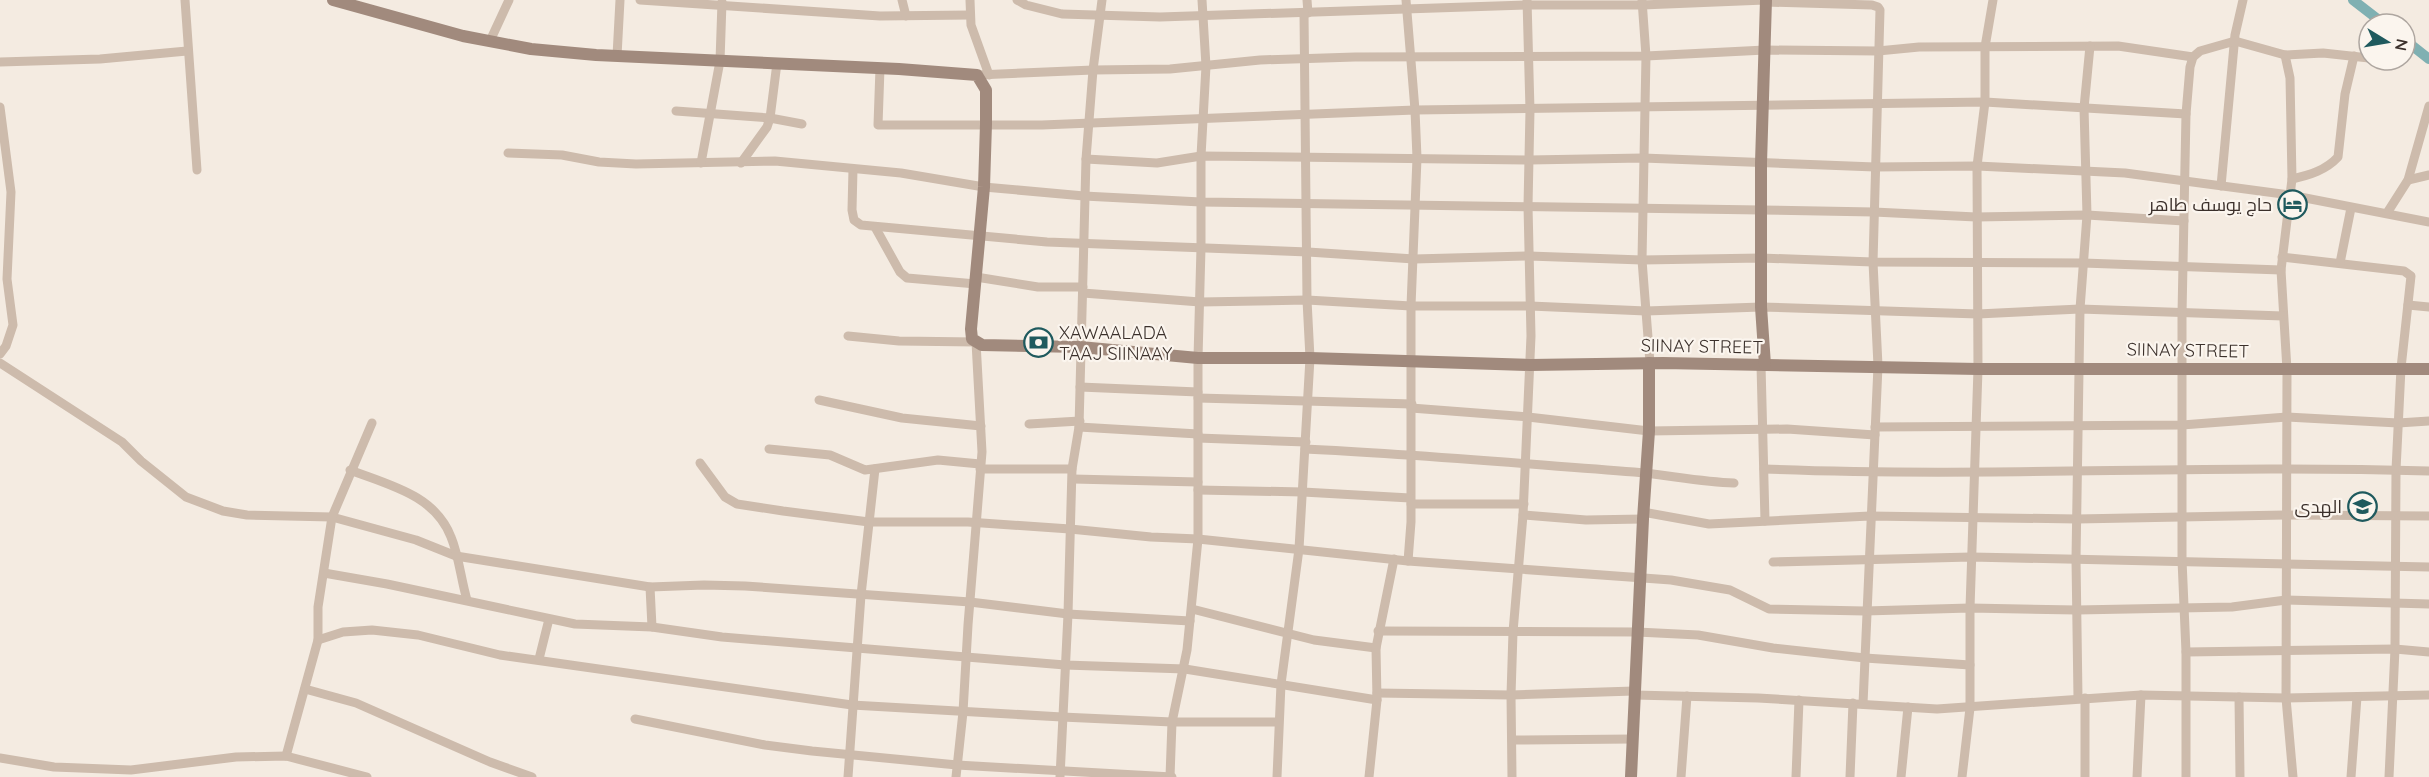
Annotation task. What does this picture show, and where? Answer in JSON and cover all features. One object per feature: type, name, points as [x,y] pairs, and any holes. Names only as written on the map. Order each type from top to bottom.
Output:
[{"type":"street","points":[[185,0],[197,170]]},
{"type":"street","points":[[333,0],[387,16],[531,49],[617,56],[983,75],[1206,66],[1260,60],[1411,56],[1646,56],[1765,50],[1878,51],[1919,47],[2118,46],[2193,57]]},
{"type":"street","points":[[490,41],[509,0]]},
{"type":"street","points":[[617,56],[620,0]]},
{"type":"street","points":[[640,0],[722,3],[906,16],[970,15]]},
{"type":"street","points":[[902,0],[906,16]]},
{"type":"street","points":[[956,777],[963,712],[981,426],[976,342],[972,339],[971,329],[984,187],[986,90],[971,24],[970,0]]},
{"type":"street","points":[[1017,0],[1026,5],[1052,12],[1203,16],[1306,13],[1407,5],[1527,3],[1766,1],[1878,7],[1873,262],[1878,366],[1865,611],[1865,658],[1850,777]]},
{"type":"street","points":[[1060,774],[1070,529],[1079,424],[1088,122],[1102,0]]},
{"type":"street","points":[[635,719],[765,745],[1060,774],[1171,777],[1172,722],[1185,669],[1198,539],[1201,156],[1206,66],[1202,0]]},
{"type":"street","points":[[1277,777],[1281,684],[1299,549],[1310,358],[1307,300],[1305,59],[1307,0]]},
{"type":"street","points":[[1962,777],[1970,708],[1971,557],[1978,369],[1977,166],[1985,102],[1985,47],[1993,0]]},
{"type":"street","points":[[1765,521],[1761,163],[1766,1]]},
{"type":"street","points":[[701,163],[720,61],[722,3]]},
{"type":"street","points":[[1512,777],[1513,632],[1524,504],[1530,365],[1528,206],[1530,57],[1527,3]]},
{"type":"street","points":[[1631,777],[1649,431],[1650,363],[1642,260],[1646,56],[1642,3]]},
{"type":"street","points":[[2221,186],[2235,41],[2242,4]]},
{"type":"street","points":[[1407,5],[1417,158],[1411,306],[1411,501],[1408,561]]},
{"type":"street","points":[[2186,777],[2184,696],[2186,652],[2181,469],[2186,114],[2190,67],[2193,57],[2208,47],[2235,41],[2285,55],[2314,53],[2357,56]]},
{"type":"street","points":[[2085,777],[2076,610],[2076,559],[2080,309],[2087,215],[2084,108],[2090,46]]},
{"type":"street","points":[[0,62],[100,59],[187,51]]},
{"type":"street","points":[[2285,55],[2290,78],[2292,179],[2281,270],[2287,370],[2286,698],[2293,777]]},
{"type":"street","points":[[2292,179],[2312,174],[2332,164],[2338,157],[2345,94],[2354,56]]},
{"type":"street","points":[[741,163],[767,127],[771,117],[777,63]]},
{"type":"street","points":[[880,68],[878,125],[1088,122],[1415,110],[1985,102],[2186,114]]},
{"type":"street","points":[[2387,213],[2408,180],[2427,123],[2429,106]]},
{"type":"street","points":[[0,107],[11,192],[7,279],[14,325],[6,346],[0,354]]},
{"type":"street","points":[[676,111],[771,117],[802,124]]},
{"type":"street","points":[[507,153],[554,154],[599,162],[636,164],[775,161],[901,172],[984,187],[1084,196],[1201,202],[1874,212],[1976,217],[2087,215],[2184,221]]},
{"type":"street","points":[[1086,159],[1157,163],[1201,156],[1529,160],[1643,158],[1875,167],[1977,166],[2149,175],[2185,182],[2290,195],[2429,222]]},
{"type":"street","points":[[853,169],[852,210],[854,220],[861,225],[980,237],[1414,259],[1528,256],[1642,260],[1761,258],[1873,262],[2083,262],[2281,270]]},
{"type":"street","points":[[2408,180],[2429,175]]},
{"type":"street","points":[[2340,263],[2351,208]]},
{"type":"street","points":[[875,227],[900,272],[908,278],[976,281],[1200,302],[1307,300],[1411,306],[1530,306],[1646,311],[1761,307],[1978,314],[2080,309],[2283,316]]},
{"type":"street","points":[[2282,257],[2410,274],[2401,368],[2396,470],[2395,649],[2389,777]]},
{"type":"street","points":[[2408,305],[2429,307]]},
{"type":"street","points":[[848,336],[899,341],[976,342]]},
{"type":"street","name":"SIINAY STREET","points":[[976,342],[982,345],[1080,347],[1198,358],[1310,358],[1530,365],[1650,363],[1978,369],[2183,367],[2287,370],[2429,369]]},
{"type":"street","points":[[0,363],[122,442],[141,461],[186,497],[223,511],[247,515],[332,517],[416,540],[456,556],[650,587],[735,586],[970,602],[1068,614],[1190,621]]},
{"type":"street","points":[[1080,387],[1412,406],[1649,431],[1764,429],[1875,431],[1975,425],[2182,425],[2287,417],[2398,423],[2429,421]]},
{"type":"street","points":[[819,400],[902,418],[981,426]]},
{"type":"street","points":[[286,756],[318,640],[318,607],[332,517],[350,470],[372,423]]},
{"type":"street","points":[[1029,424],[1079,424],[1305,446],[1646,473],[1708,483],[1734,483]]},
{"type":"street","points":[[769,449],[830,455],[865,470],[938,460],[980,467],[1198,486],[1411,501],[1524,504]]},
{"type":"street","points":[[700,463],[725,497],[737,504],[869,522],[976,523],[1070,529],[1198,539],[1408,561],[1640,578],[1713,586],[1740,593],[1768,609],[2076,610],[2250,606],[2286,600],[2429,604]]},
{"type":"street","points":[[1764,469],[1873,473],[2181,469],[2429,471]]},
{"type":"street","points":[[350,470],[422,499],[437,511],[451,537],[466,600]]},
{"type":"street","points":[[848,777],[861,595],[875,470]]},
{"type":"street","points":[[1523,515],[1586,520],[1643,516],[1699,524],[1870,516],[2077,519],[2285,515],[2429,516]]},
{"type":"street","points":[[1773,562],[1971,557],[2285,562],[2429,567]]},
{"type":"street","points":[[1368,777],[1377,697],[1378,631],[1394,559]]},
{"type":"street","points":[[324,573],[466,600],[575,624],[651,627],[692,634],[1065,665],[1185,669],[1377,697],[1634,693],[1970,708],[2141,695],[2286,698],[2429,695]]},
{"type":"street","points":[[650,587],[651,627]]},
{"type":"street","points":[[1191,609],[1288,633],[1347,645],[1376,648]]},
{"type":"street","points":[[539,659],[549,619]]},
{"type":"street","points":[[318,640],[343,632],[372,630],[418,635],[500,654],[852,705],[1172,722],[1278,722]]},
{"type":"street","points":[[1378,631],[1637,632],[1698,635],[1773,648],[1865,658],[1970,665]]},
{"type":"street","points":[[2186,652],[2395,649],[2429,652]]},
{"type":"street","points":[[305,689],[356,703],[490,762],[532,777]]},
{"type":"street","points":[[2137,777],[2141,695]]},
{"type":"street","points":[[1681,777],[1687,696]]},
{"type":"street","points":[[2239,697],[2240,777]]},
{"type":"street","points":[[2351,777],[2357,697]]},
{"type":"street","points":[[1796,777],[1799,700]]},
{"type":"street","points":[[1901,777],[1908,707]]},
{"type":"street","points":[[1512,740],[1633,740]]},
{"type":"street","points":[[0,758],[54,767],[131,770],[236,757],[286,756],[367,777]]},
{"type":"waterway","points":[[2353,0],[2368,12]]},
{"type":"waterway","points":[[2417,50],[2429,59]]},
{"type":"place","name":"حاج يوسف طاهر","points":[[2293,204]]},
{"type":"place","name":"XAWAALADA TAAJ SIINAAY","points":[[1038,342]]},
{"type":"place","name":"الهدى","points":[[2363,506]]}]
